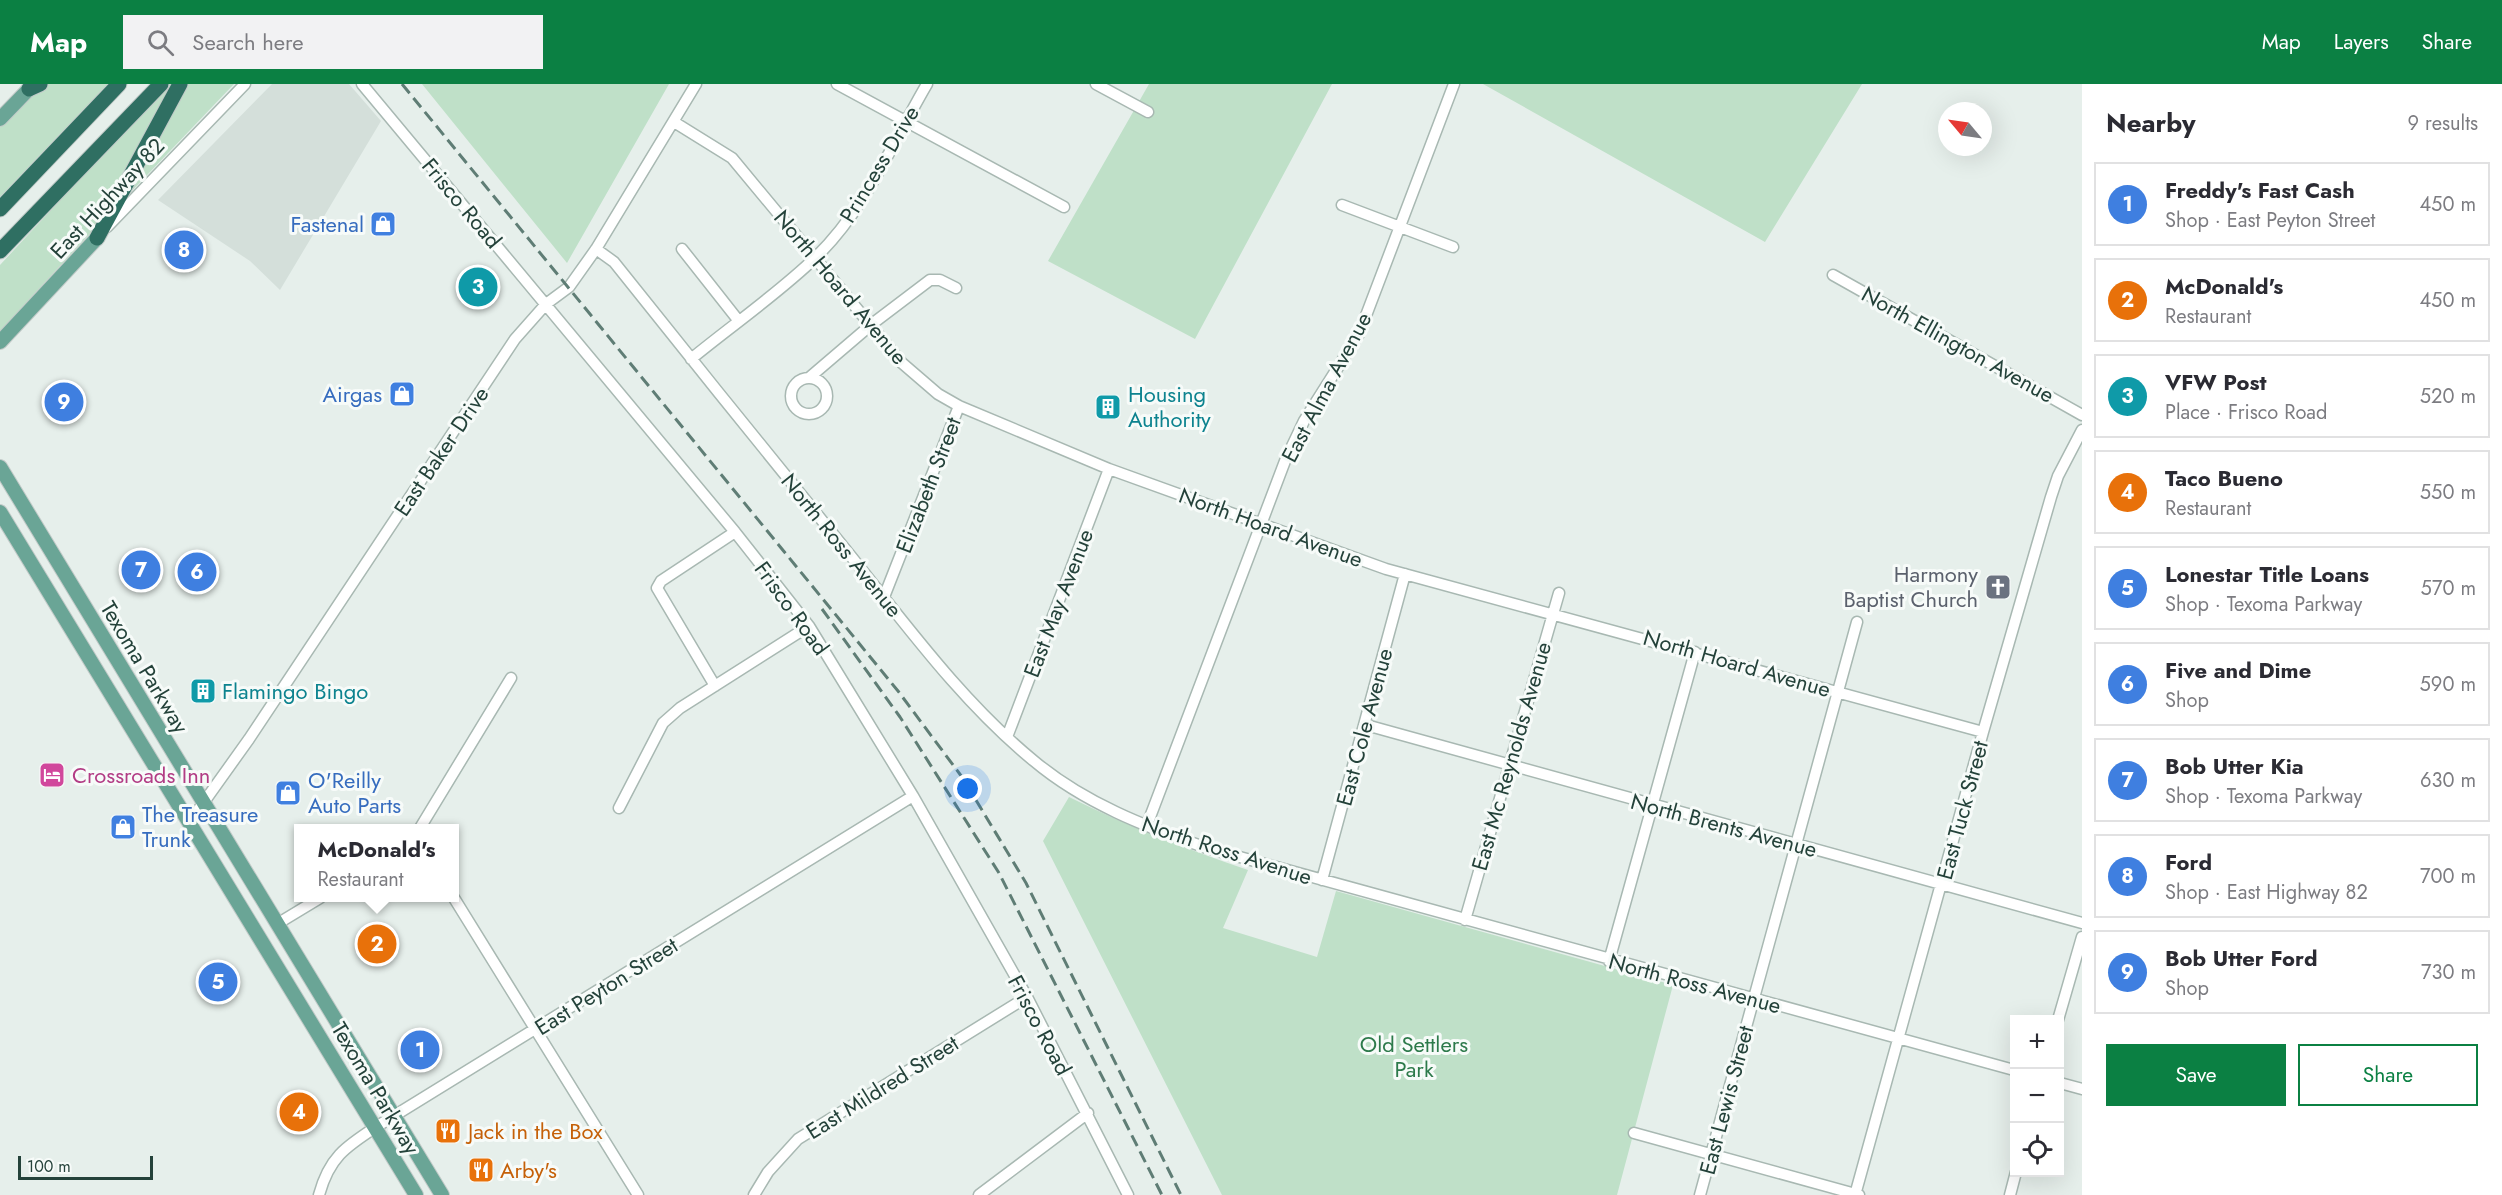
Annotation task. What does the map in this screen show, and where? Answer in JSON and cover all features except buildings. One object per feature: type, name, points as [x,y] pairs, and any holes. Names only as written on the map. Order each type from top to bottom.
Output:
[{"type":"highway","points":[[0,209],[119,84]]},
{"type":"highway","points":[[0,251],[161,84]]},
{"type":"highway","points":[[97,238],[180,84]]},
{"type":"main road","points":[[0,119],[34,86]]},
{"type":"main road","name":"East Highway 82","points":[[0,342],[97,238]]},
{"type":"main road","name":"Texoma Parkway","points":[[0,467],[442,1195]]},
{"type":"main road","name":"Texoma Parkway","points":[[0,512],[416,1195]]},
{"type":"street","name":"East Highway 82","points":[[97,238],[245,84]]},
{"type":"street","name":"Frisco Road","points":[[362,84],[735,532],[809,626],[914,796],[1026,997],[1088,1113],[1128,1195]]},
{"type":"street","name":"East Baker Drive","points":[[189,823],[204,804],[515,339],[546,304],[569,287],[596,249],[696,84]]},
{"type":"street","points":[[837,84],[1064,207]]},
{"type":"street","name":"Princess Drive","points":[[691,359],[816,257],[853,212],[927,84]]},
{"type":"street","points":[[1096,84],[1148,112]]},
{"type":"street","name":"East Alma Avenue","points":[[1147,825],[1285,461],[1304,421],[1359,334],[1454,84]]},
{"type":"street","name":"North Hoard Avenue","points":[[674,122],[732,158],[872,324],[902,363],[938,394],[959,406],[1109,469],[1405,574],[1552,612],[1983,732]]},
{"type":"street","points":[[1342,205],[1453,247]]},
{"type":"street","name":"North Ross Avenue","points":[[596,249],[614,262],[915,637],[1007,737],[1035,762],[1070,787],[1106,807],[1207,848],[1609,961],[1754,998],[2010,1069]]},
{"type":"street","points":[[682,249],[738,320]]},
{"type":"street","name":"North Ellington Avenue","points":[[1833,275],[2082,415]]},
{"type":"street","points":[[810,377],[872,324],[930,280],[940,280],[956,288]]},
{"type":"street","name":"Elizabeth Street","points":[[884,597],[959,406]]},
{"type":"street","name":"East Tuck Street","points":[[1856,1195],[1983,732],[2058,476],[2082,430]]},
{"type":"street","name":"East May Avenue","points":[[1007,737],[1109,469]]},
{"type":"street","points":[[715,686],[657,588],[662,581],[735,532]]},
{"type":"street","name":"East Cole Avenue","points":[[1322,880],[1405,574]]},
{"type":"street","name":"East Mc Reynolds Avenue","points":[[1465,920],[1559,593]]},
{"type":"street","name":"East Lewis Street","points":[[1700,1195],[1857,622]]},
{"type":"street","points":[[619,808],[663,723],[680,708],[809,626]]},
{"type":"street","points":[[1609,961],[1695,652]]},
{"type":"street","points":[[422,824],[511,678]]},
{"type":"street","name":"North Brents Avenue","points":[[1365,725],[2082,923]]},
{"type":"street","name":"East Peyton Street","points":[[319,1195],[334,1160],[344,1149],[375,1127],[914,796]]},
{"type":"street","points":[[278,924],[312,902]]},
{"type":"street","points":[[457,902],[638,1195]]},
{"type":"street","points":[[2059,1015],[2082,937]]},
{"type":"street","name":"East Mildred Street","points":[[754,1195],[768,1172],[798,1139],[1026,997]]},
{"type":"street","points":[[2064,1084],[2082,1089]]},
{"type":"street","points":[[979,1195],[1088,1113]]},
{"type":"street","points":[[1634,1133],[1856,1195]]},
{"type":"street","points":[[2010,1195],[2015,1177]]},
{"type":"shaded area","points":[[272,84],[349,84],[381,121],[280,290],[250,261],[158,200]]},
{"type":"green space","points":[[47,84],[108,84],[0,197],[0,123],[17,106]]},
{"type":"green space","points":[[168,84],[175,84],[95,228],[0,331],[0,265]]},
{"type":"green space","points":[[185,84],[234,84],[128,195]]},
{"type":"green space","points":[[422,84],[669,84],[567,263]]},
{"type":"green space","points":[[1149,84],[1332,84],[1195,339],[1048,261]]},
{"type":"green space","points":[[1483,84],[1862,84],[1765,242]]},
{"type":"green space","name":"Old Settlers Park","points":[[1069,797],[1157,836],[1248,870],[1223,928],[1317,957],[1336,891],[1673,985],[1617,1195],[1222,1195],[1043,841]]},
{"type":"railway","points":[[402,84],[898,691],[962,777],[1026,883],[1181,1195]]},
{"type":"railway","points":[[822,609],[900,717],[999,873],[1162,1195]]},
{"type":"place","name":"Fastenal","points":[[383,224]]},
{"type":"place","name":"Ford","points":[[184,250]]},
{"type":"place","name":"VFW Post","points":[[478,287]]},
{"type":"place","name":"Airgas","points":[[402,394]]},
{"type":"place","name":"Bob Utter Ford","points":[[64,402]]},
{"type":"place","name":"Housing Authority","points":[[1108,407]]},
{"type":"place","name":"Bob Utter Kia","points":[[141,570]]},
{"type":"place","name":"Five and Dime","points":[[197,572]]},
{"type":"place","name":"Harmony Baptist Church","points":[[1998,587]]},
{"type":"place","name":"Flamingo Bingo","points":[[203,691]]},
{"type":"place","name":"Crossroads Inn","points":[[52,775]]},
{"type":"place","name":"O'Reilly Auto Parts","points":[[288,793]]},
{"type":"place","name":"The Treasure Trunk","points":[[123,827]]},
{"type":"place","name":"McDonald's","points":[[377,944]]},
{"type":"place","name":"Lonestar Title Loans","points":[[218,982]]},
{"type":"place","name":"Freddy's Fast Cash","points":[[420,1050]]},
{"type":"place","name":"Taco Bueno","points":[[299,1112]]},
{"type":"place","name":"Jack in the Box","points":[[448,1131]]},
{"type":"place","name":"Arby's","points":[[481,1170]]}]
